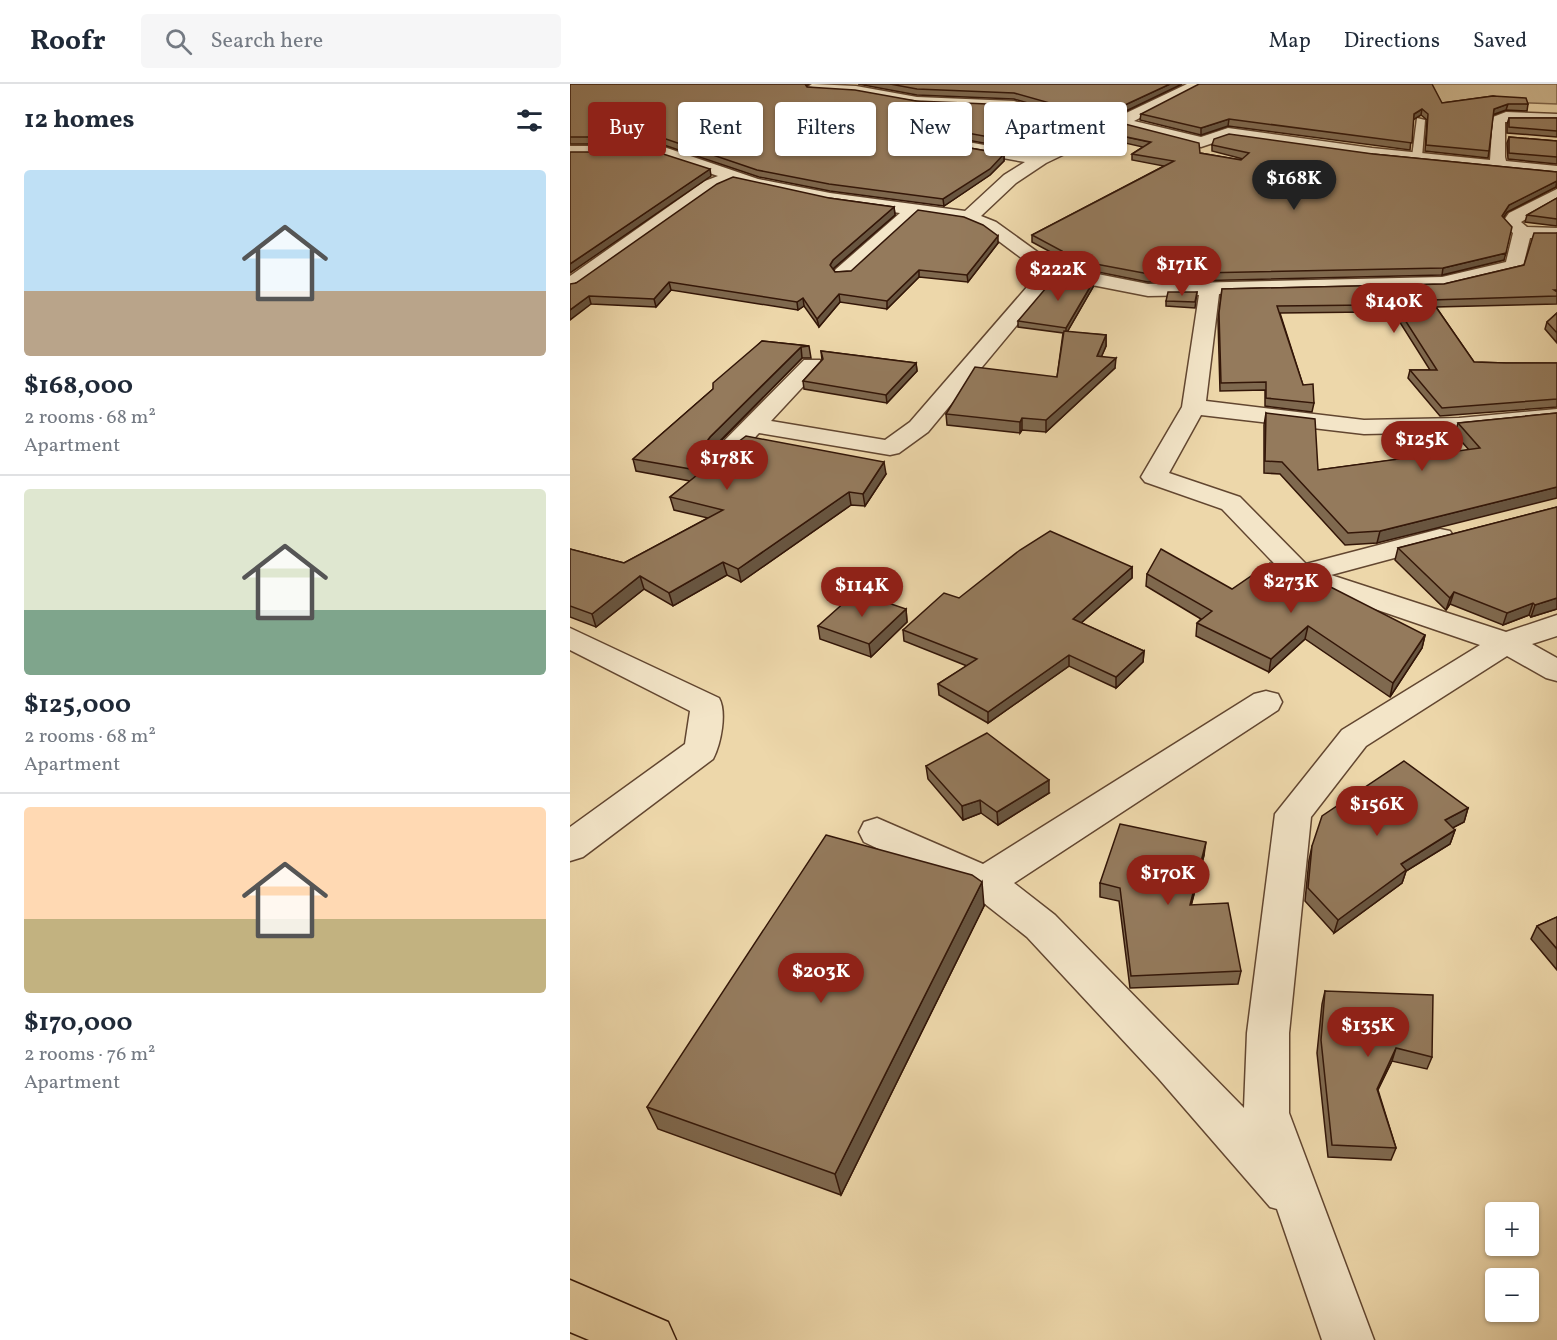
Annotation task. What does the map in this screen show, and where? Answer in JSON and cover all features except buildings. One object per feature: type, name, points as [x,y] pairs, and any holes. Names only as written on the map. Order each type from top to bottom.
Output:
[{"type":"main road","points":[[570,1306],[650,1340]]},
{"type":"street","points":[[1127,119],[1198,84]]},
{"type":"street","points":[[1364,84],[1419,84]]},
{"type":"street","points":[[813,88],[856,90],[917,101],[984,104]]},
{"type":"street","points":[[1500,165],[1503,138],[1498,120],[1502,117],[1557,118]]},
{"type":"street","points":[[1127,124],[1191,140],[1206,147],[1218,133],[1228,133],[1417,157],[1557,171]]},
{"type":"street","points":[[972,148],[1040,160]]},
{"type":"street","points":[[570,151],[661,151],[731,177],[830,198],[969,217],[990,226],[1011,244],[1051,271],[1148,290],[1442,283],[1515,266],[1522,232]]},
{"type":"street","points":[[969,217],[1010,179],[1048,156]]},
{"type":"street","points":[[570,285],[711,185],[731,177]]},
{"type":"street","points":[[1557,194],[1515,217],[1511,223],[1522,232],[1557,233]]},
{"type":"street","points":[[843,273],[914,210]]},
{"type":"street","points":[[753,425],[890,448],[919,428],[1051,271]]},
{"type":"street","points":[[1210,289],[1194,407],[1154,477],[1231,504],[1300,574],[1506,642],[1557,671]]},
{"type":"street","points":[[723,456],[812,365]]},
{"type":"street","points":[[1194,407],[1364,427],[1459,425],[1557,416]]},
{"type":"street","points":[[1300,574],[1467,530]]},
{"type":"street","points":[[1348,1340],[1266,1113],[1268,1033],[1293,814],[1354,738],[1506,642],[1557,625]]},
{"type":"street","points":[[570,638],[707,706],[701,750],[570,847]]},
{"type":"street","points":[[986,882],[1266,702]]},
{"type":"street","points":[[877,831],[986,882],[1041,926],[1175,1065],[1299,1202]]},
{"type":"lane","points":[[1417,157],[1420,120]]},
{"type":"shaded area","points":[[1224,84],[1557,84],[1557,104],[1503,102],[1435,111]]}]
